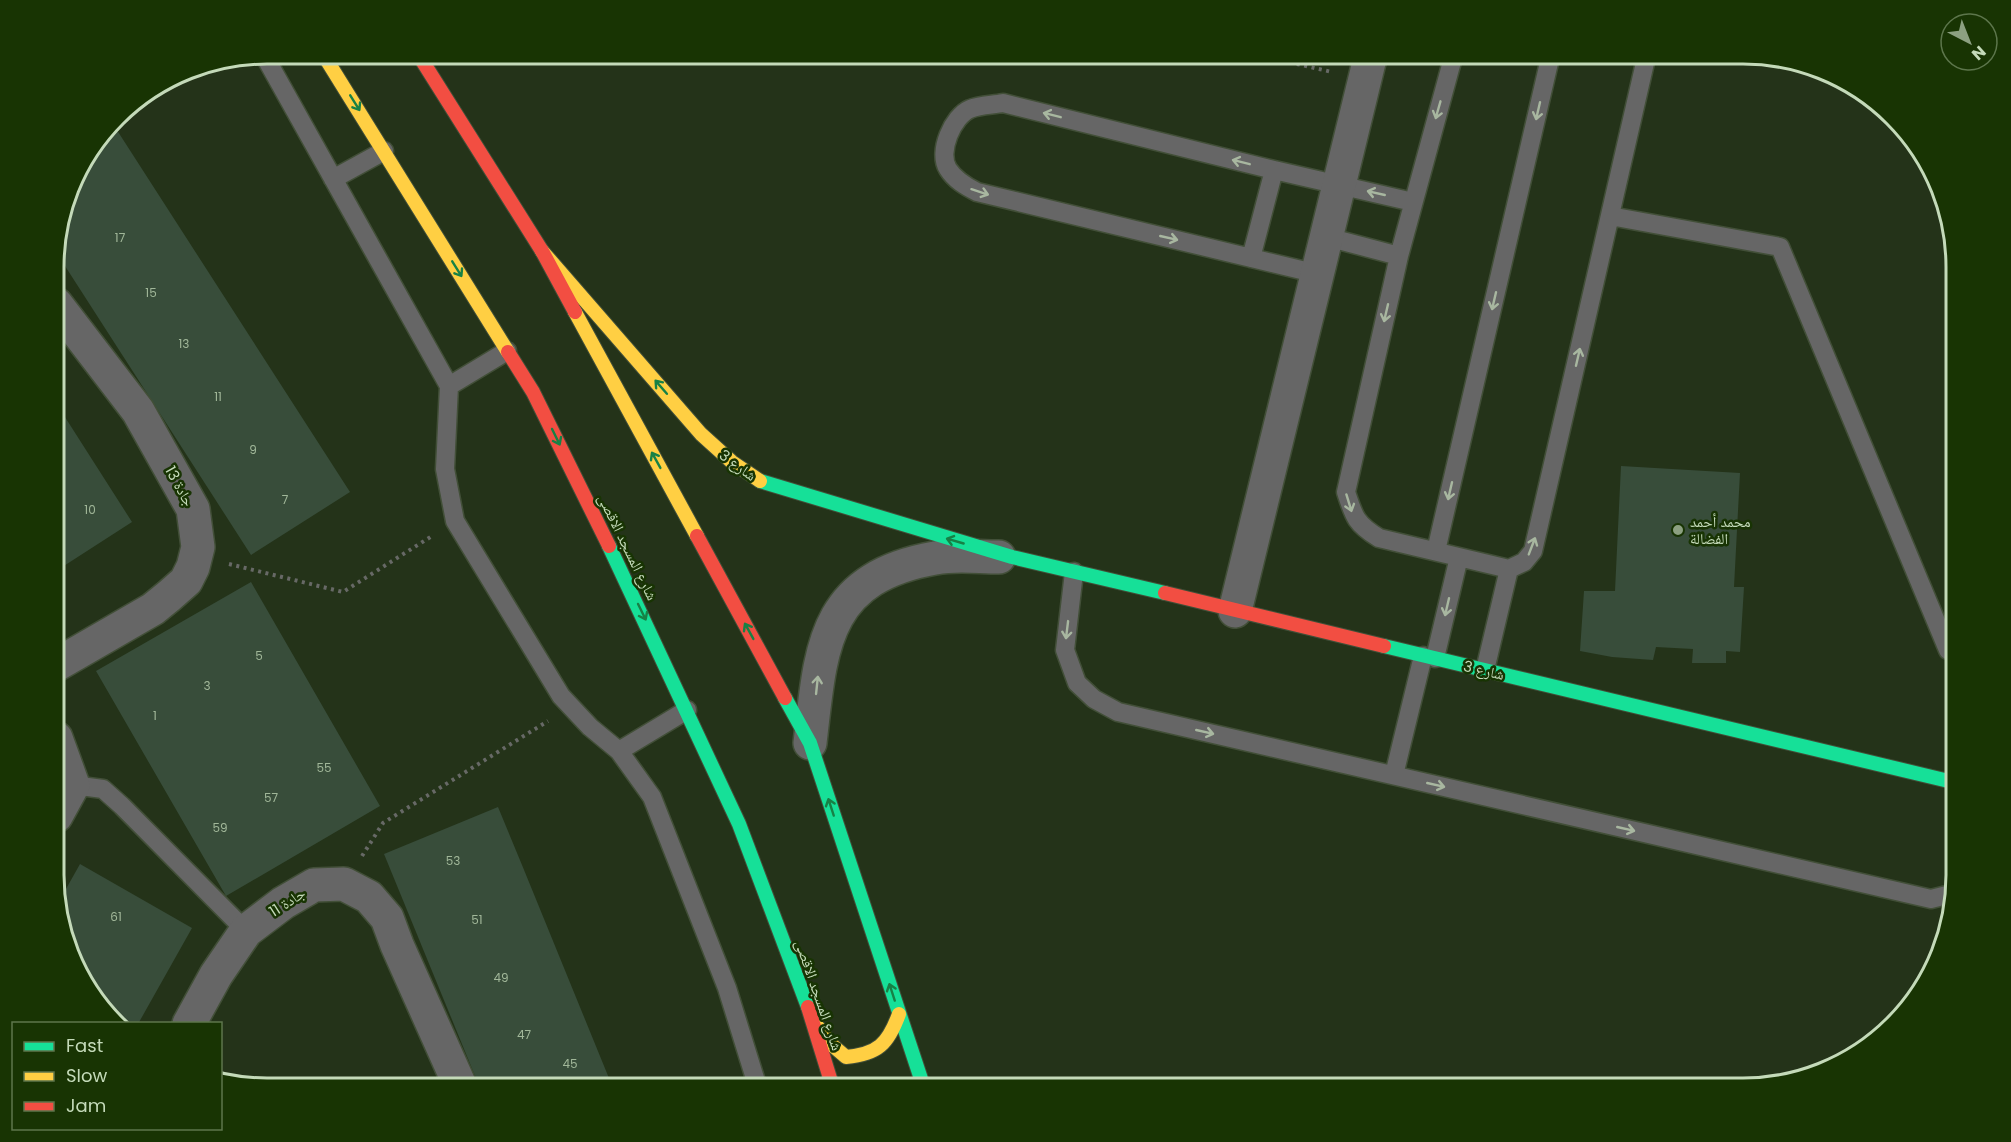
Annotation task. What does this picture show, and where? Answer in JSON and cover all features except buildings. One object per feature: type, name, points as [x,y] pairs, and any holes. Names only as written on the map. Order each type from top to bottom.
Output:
[{"type":"main road","name":"شارع المسجد الاقصى","points":[[330,65],[533,392],[645,620],[739,824],[814,1023],[830,1078]]},
{"type":"main road","points":[[425,65],[542,250],[810,743],[920,1078]]},
{"type":"main road","name":"شارع 3","points":[[542,250],[701,434],[722,455],[743,471],[766,484],[802,497],[1012,557],[1946,780]]},
{"type":"main road","points":[[814,1023],[832,1045],[846,1057],[866,1055],[882,1045],[892,1034],[899,1014]]},
{"type":"street","points":[[1235,611],[1368,67]]},
{"type":"street","name":"جادة 13","points":[[64,314],[138,411],[193,509],[198,547],[186,581],[153,609],[64,659]]},
{"type":"street","name":"شارع 3","points":[[810,743],[818,668],[827,636],[840,611],[865,585],[891,569],[937,558],[1012,557]]},
{"type":"street","points":[[64,760],[73,785],[64,801]]},
{"type":"street","points":[[344,884],[369,897],[387,918],[456,1078]]},
{"type":"street","name":"جادة 11","points":[[190,1022],[216,975],[246,931],[283,903],[314,885],[344,884]]},
{"type":"lane","points":[[1451,64],[1399,256],[1346,492],[1353,516],[1365,529],[1379,538],[1509,569],[1524,562],[1533,551],[1645,64]]},
{"type":"lane","points":[[1436,551],[1549,64]]},
{"type":"lane","points":[[270,65],[449,386],[445,469],[454,522],[561,696],[590,728],[618,751],[652,797],[728,988],[755,1078]]},
{"type":"lane","points":[[1318,274],[977,192],[962,184],[946,167],[944,150],[952,126],[969,109],[1003,103],[1413,202]]},
{"type":"lane","points":[[333,179],[384,151]]},
{"type":"lane","points":[[1251,258],[1274,170]]},
{"type":"lane","points":[[1610,216],[1780,247],[1946,645]]},
{"type":"lane","points":[[1327,237],[1399,256]]},
{"type":"lane","points":[[449,386],[507,351]]},
{"type":"lane","points":[[1394,775],[1459,557]]},
{"type":"lane","points":[[1485,670],[1509,569]]},
{"type":"lane","points":[[1074,572],[1065,650],[1077,683],[1094,699],[1118,712],[1931,899],[1945,895]]},
{"type":"lane","points":[[618,751],[687,710]]},
{"type":"lane","points":[[73,785],[103,789],[246,931]]},
{"type":"path","points":[[1344,64],[1368,67]]},
{"type":"path","points":[[196,556],[343,592],[454,522]]},
{"type":"path","points":[[344,884],[383,823],[571,707]]},
{"type":"traffic: fast","points":[[760,481],[1012,557],[1165,593]]},
{"type":"traffic: fast","points":[[609,546],[739,824],[808,1007]]},
{"type":"traffic: fast","points":[[1384,646],[1946,780]]},
{"type":"traffic: fast","points":[[785,698],[810,743],[921,1078]]},
{"type":"traffic: slow","points":[[330,65],[508,352]]},
{"type":"traffic: slow","points":[[542,251],[701,434],[732,462],[760,481]]},
{"type":"traffic: slow","points":[[575,312],[697,536]]},
{"type":"traffic: slow","points":[[817,1026],[832,1045],[846,1057],[857,1056],[880,1046],[891,1033],[899,1014]]},
{"type":"traffic: jam","points":[[425,65],[542,251],[575,312]]},
{"type":"traffic: jam","points":[[508,352],[533,392],[609,546]]},
{"type":"traffic: jam","points":[[697,536],[785,698]]},
{"type":"traffic: jam","points":[[1165,593],[1384,646]]},
{"type":"traffic: jam","points":[[808,1007],[830,1078]]},
{"type":"place","name":"محمد أحمد الفضالة","points":[[1678,530]]}]
